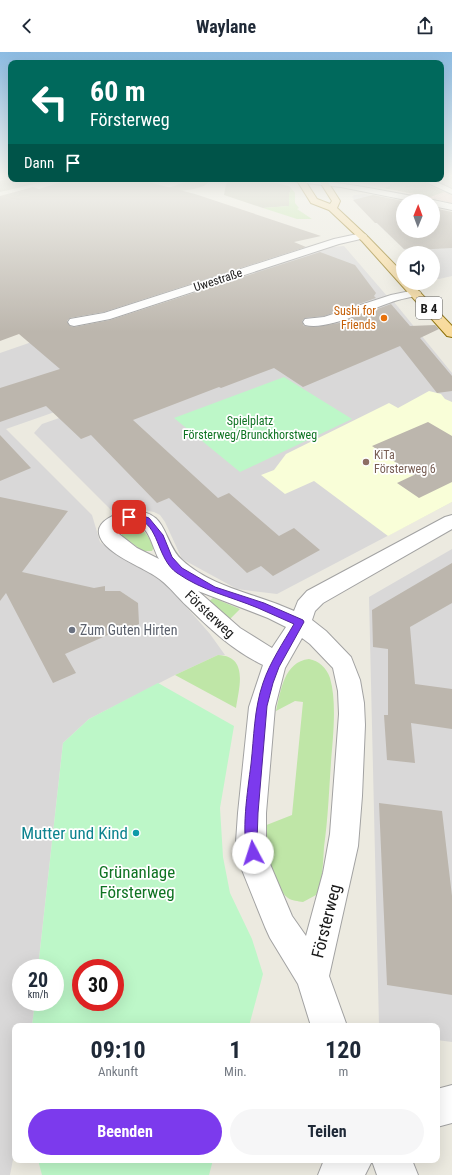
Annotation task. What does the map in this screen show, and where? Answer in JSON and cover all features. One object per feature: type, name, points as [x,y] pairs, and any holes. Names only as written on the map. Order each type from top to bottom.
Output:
[{"type":"main road","points":[[354,226],[396,272]]},
{"type":"main road","name":"B 4","points":[[412,290],[452,333]]},
{"type":"street","name":"Uwestraße","points":[[74,322],[106,316],[337,241],[362,236]]},
{"type":"street","points":[[309,322],[324,320],[395,297],[415,293]]},
{"type":"street","name":"Försterweg","points":[[277,661],[253,649],[234,637],[168,574],[116,543],[109,536],[112,525],[119,520],[129,517],[138,517],[146,520],[159,535],[168,559],[179,570],[212,589],[261,605],[300,622],[321,638],[338,657],[345,668],[349,686],[352,715],[342,858],[312,976]]},
{"type":"street","name":"Försterweg","points":[[328,1023],[312,976],[281,927],[255,865],[251,842],[252,813],[262,706],[268,683],[277,661],[300,622],[306,607],[315,597],[452,521]]},
{"type":"street","points":[[440,1107],[452,1104]]},
{"type":"street","points":[[338,1175],[349,1163]]},
{"type":"street","points":[[392,1163],[398,1175]]},
{"type":"shaded area","points":[[380,226],[396,226],[396,238],[440,238],[440,226],[452,226],[452,276],[440,279],[440,246],[401,246]]},
{"type":"shaded area","points":[[344,246],[387,296],[6,429],[92,515],[100,542],[118,556],[155,571],[210,634],[225,655],[218,655],[175,675],[89,719],[63,743],[39,959],[12,959],[12,1011],[34,1011],[32,1023],[12,1023],[12,1163],[10,1175],[0,1175],[0,353],[55,334],[60,338],[331,247]]},
{"type":"shaded area","points":[[394,302],[452,373],[452,502],[277,594],[237,589],[182,559],[165,522],[160,515],[154,512],[139,509],[113,512],[34,433],[42,424]]},
{"type":"shaded area","name":"KiTa Försterweg 6","points":[[429,391],[441,394],[445,399],[452,402],[452,502],[388,536],[314,481],[285,494],[261,475],[274,470],[286,454],[389,403],[398,408]]},
{"type":"shaded area","points":[[452,549],[452,1042],[440,1040],[440,1023],[379,1023],[369,597]]},
{"type":"green space","name":"Spielplatz Försterweg/Brunckhorstweg","points":[[284,377],[352,419],[240,472],[174,418]]},
{"type":"green space","points":[[135,525],[141,528],[149,537],[154,547],[152,551],[143,551],[122,536],[123,529]]},
{"type":"green space","points":[[213,598],[240,609],[228,621],[209,601]]},
{"type":"green space","points":[[218,655],[228,657],[234,661],[238,667],[240,683],[236,708],[175,675]]},
{"type":"green space","points":[[309,659],[322,665],[330,678],[334,720],[321,878],[316,895],[303,902],[288,898],[282,892],[271,865],[266,844],[264,826],[292,815],[303,702],[295,701],[276,711],[282,686],[289,671],[294,665]]},
{"type":"green space","name":"Grünanlage Försterweg","points":[[158,683],[234,726],[220,808],[223,857],[230,893],[252,939],[263,974],[250,1023],[32,1023],[34,1011],[64,1011],[64,959],[39,959],[63,743],[89,719]]},
{"type":"green space","points":[[39,1163],[212,1163],[209,1175],[42,1175]]},
{"type":"building","points":[[0,226],[292,226],[321,236],[294,242],[306,247],[104,312],[70,318],[67,321],[70,326],[74,327],[110,320],[320,252],[355,265],[376,293],[374,296],[376,298],[324,316],[305,318],[302,321],[304,326],[315,327],[339,323],[391,304],[410,326],[435,325],[439,329],[420,338],[452,376],[452,391],[437,393],[400,346],[303,387],[274,368],[221,388],[219,387],[133,420],[218,498],[229,493],[279,536],[294,528],[320,550],[273,576],[261,566],[247,573],[169,498],[157,503],[91,435],[81,439],[46,406],[0,422],[0,388],[60,369],[19,334],[0,341]]},
{"type":"building","points":[[381,226],[396,226],[396,238],[440,238],[440,226],[452,226],[452,248],[440,249],[440,246],[401,246]]},
{"type":"building","points":[[428,422],[452,436],[452,482],[419,498],[397,483],[414,475],[372,446]]},
{"type":"building","points":[[0,435],[31,468],[0,481]]},
{"type":"building","name":"Zum Guten Hirten","points":[[0,497],[68,511],[22,572],[94,588],[105,586],[105,591],[120,591],[138,603],[139,624],[123,632],[121,629],[65,654],[76,673],[53,683],[6,593],[0,601]]},
{"type":"building","points":[[452,563],[452,603],[410,627],[415,684],[452,689],[452,729],[411,723],[415,763],[387,760],[384,715],[388,715],[388,649],[373,647],[372,610]]},
{"type":"building","points":[[379,803],[442,811],[452,896],[452,995],[387,985]]},
{"type":"place","name":"Sushi for Friends","points":[[384,318]]},
{"type":"place","name":"KiTa Försterweg 6","points":[[366,462]]},
{"type":"place","name":"Zum Guten Hirten","points":[[72,630]]},
{"type":"place","name":"Mutter und Kind","points":[[136,833]]},
{"type":"route","points":[[129,517],[138,517],[146,520],[152,525],[159,535],[168,559],[179,570],[212,589],[261,605],[300,622],[274,666],[262,706],[252,813],[251,842],[253,853]]}]
